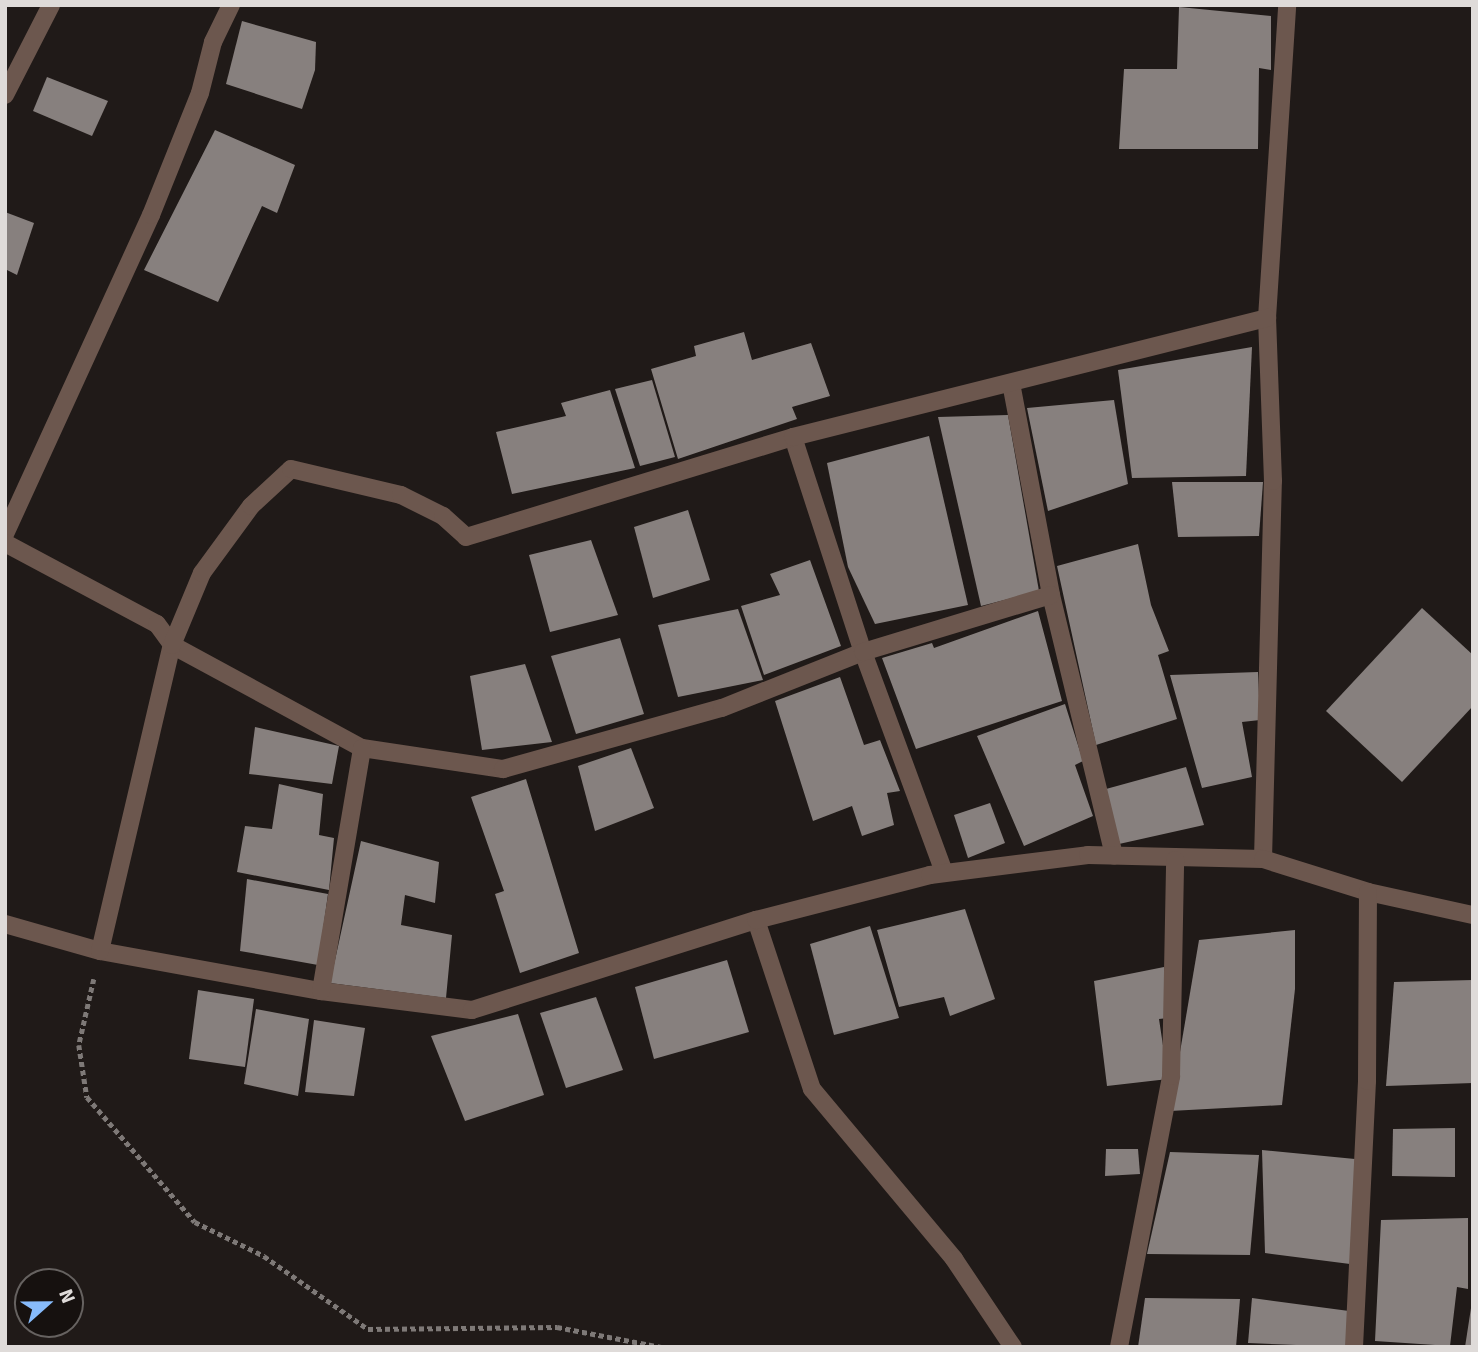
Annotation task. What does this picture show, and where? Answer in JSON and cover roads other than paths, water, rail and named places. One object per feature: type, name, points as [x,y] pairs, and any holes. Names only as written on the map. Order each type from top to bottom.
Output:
[{"type":"street","points":[[5,95],[51,5]]},
{"type":"street","points":[[5,534],[151,215],[200,93],[212,42],[231,5]]},
{"type":"street","points":[[1264,859],[1272,481],[1267,318],[1287,5]]},
{"type":"street","points":[[100,951],[172,645],[202,573],[251,506],[290,470],[401,495],[443,516],[466,537],[793,437],[1267,318]]},
{"type":"street","points":[[1011,383],[1051,595],[1114,856]]},
{"type":"street","points":[[793,437],[863,652],[944,872]]},
{"type":"street","points":[[5,543],[157,624],[172,645],[362,748],[503,769],[722,708],[863,652],[1051,595]]},
{"type":"street","points":[[321,991],[362,748]]},
{"type":"street","points":[[5,924],[100,951],[321,991],[472,1010],[757,920],[944,872],[1088,855],[1175,860],[1264,859],[1368,892],[1473,915]]},
{"type":"street","points":[[1119,1347],[1171,1076],[1175,860]]},
{"type":"street","points":[[1354,1347],[1367,1095],[1368,892]]},
{"type":"street","points":[[757,920],[813,1089],[954,1259],[1013,1347]]}]
